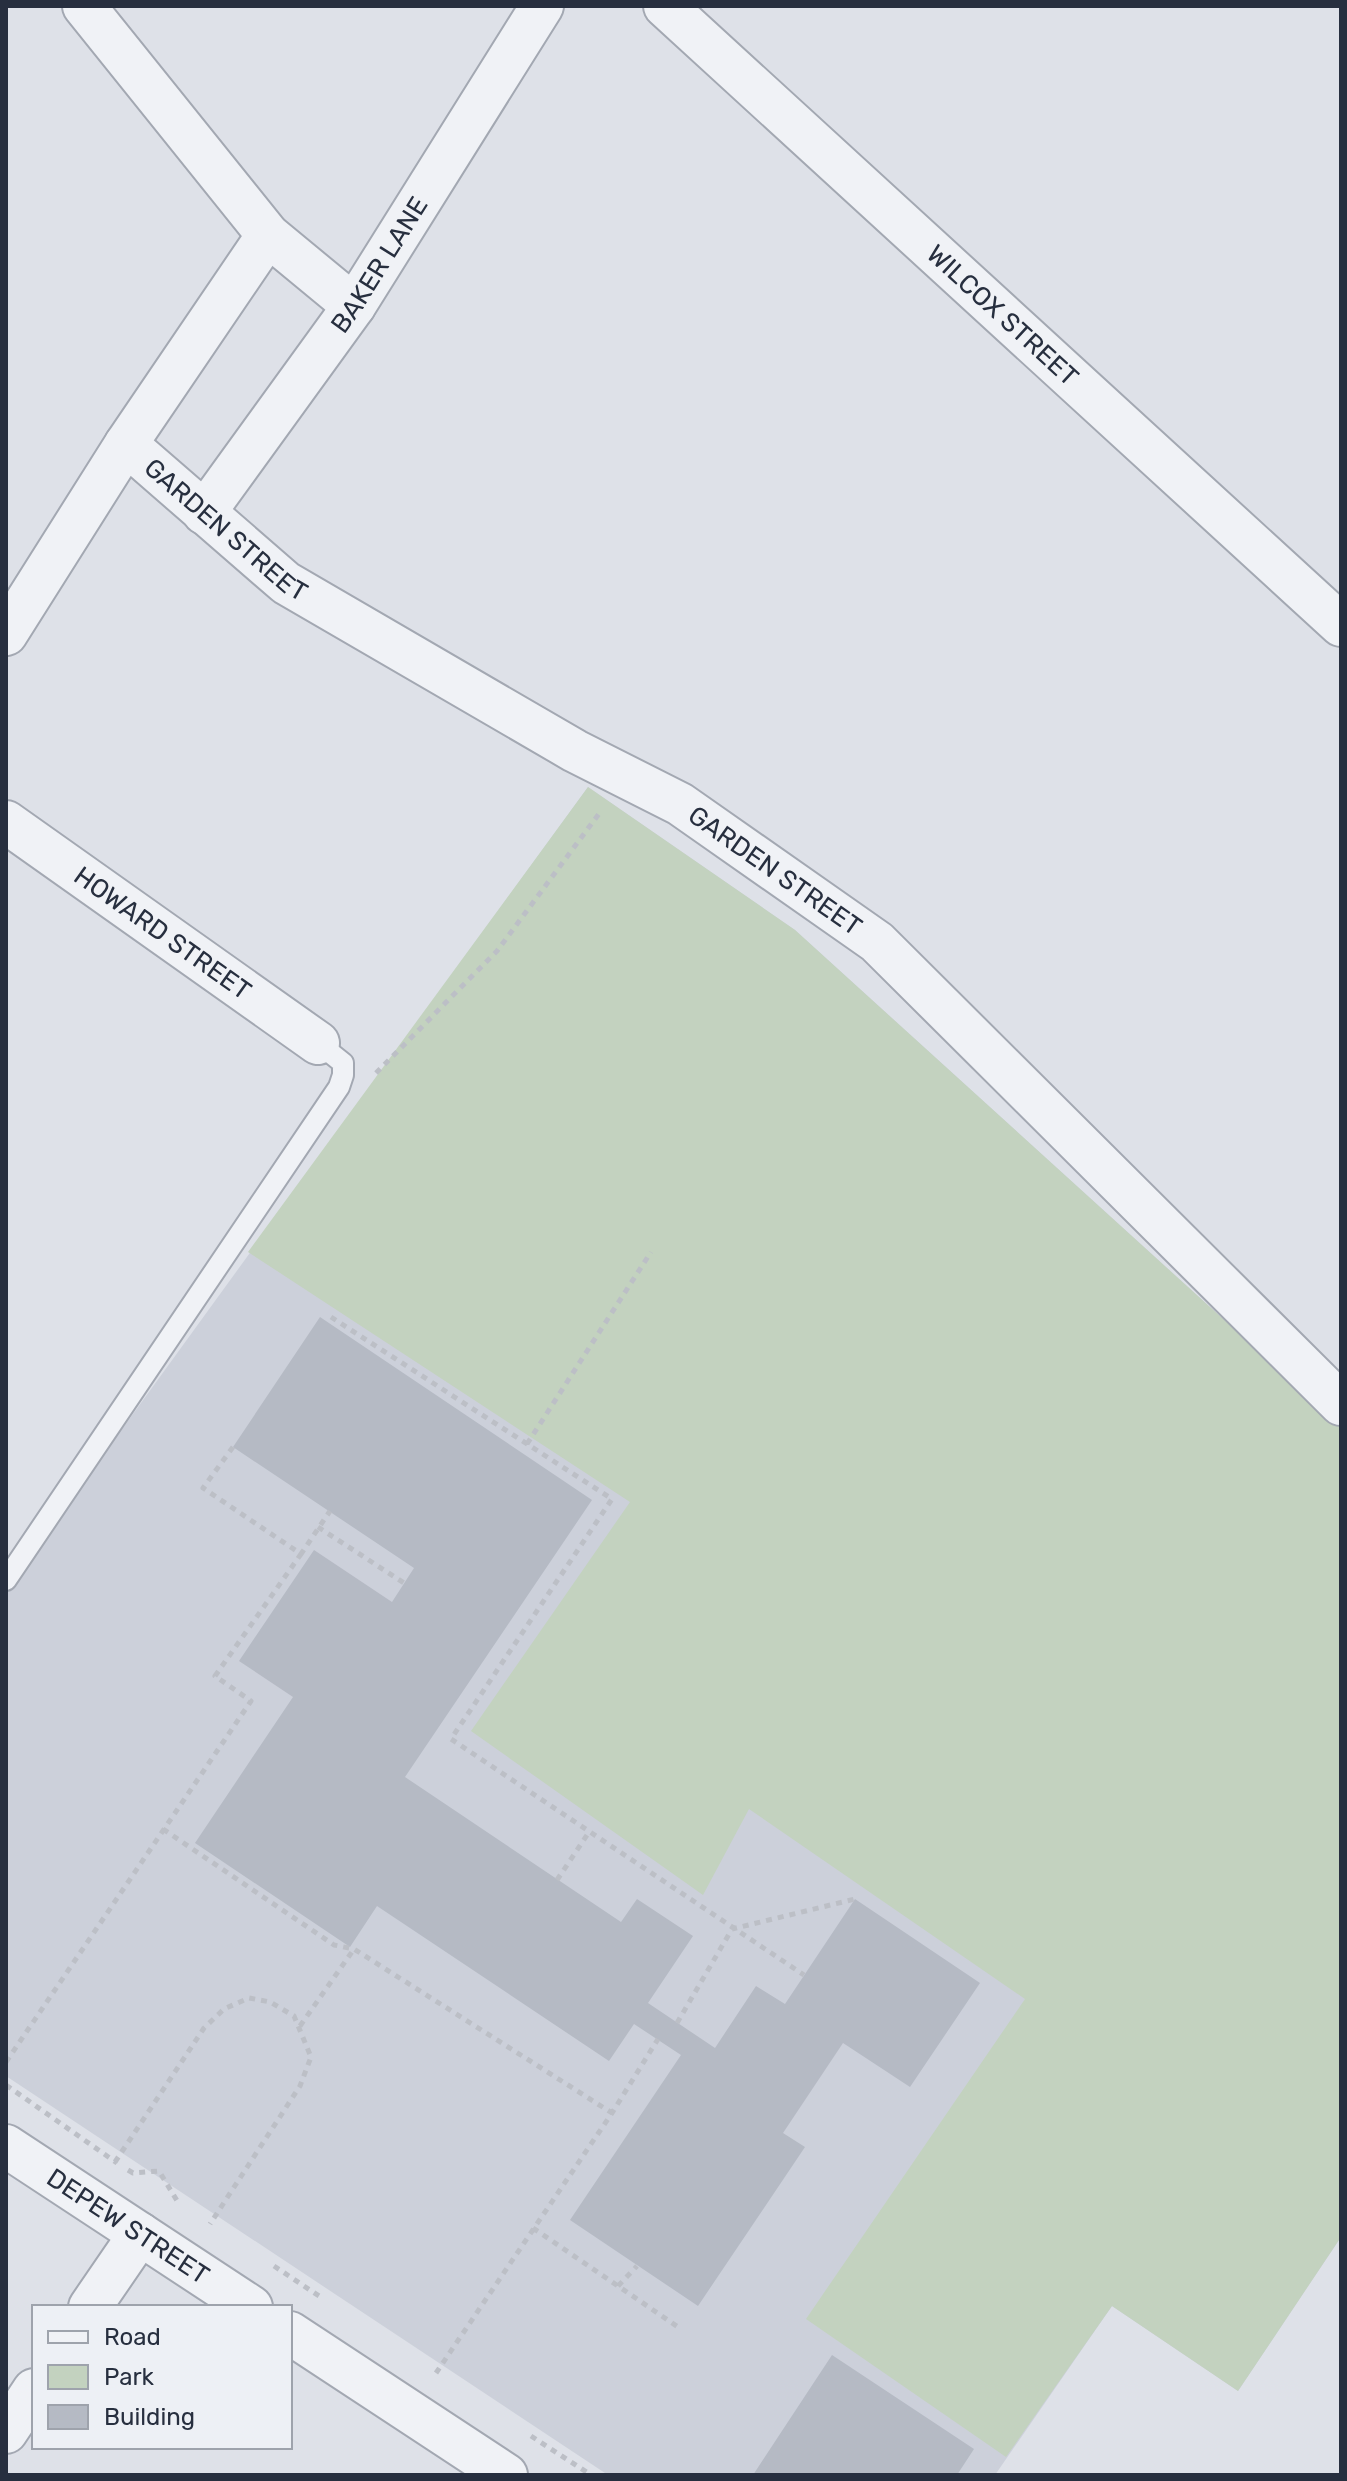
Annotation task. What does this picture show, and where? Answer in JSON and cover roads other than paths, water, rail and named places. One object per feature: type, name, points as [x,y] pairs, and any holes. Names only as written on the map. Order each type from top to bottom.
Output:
[{"type":"street","points":[[84,6],[268,235],[354,306]]},
{"type":"street","name":"BAKER LANE","points":[[204,513],[354,306],[542,6]]},
{"type":"street","name":"WILCOX STREET","points":[[665,6],[1341,625]]},
{"type":"street","points":[[6,634],[126,444],[268,235]]},
{"type":"street","name":"GARDEN STREET","points":[[126,444],[286,583],[575,751],[680,804],[877,942],[1341,1404]]},
{"type":"street","name":"HOWARD STREET","points":[[6,822],[318,1043]]},
{"type":"street","name":"DEPEW STREET","points":[[6,2146],[248,2305]]},
{"type":"street","points":[[91,2305],[140,2234]]},
{"type":"street","points":[[292,2334],[506,2475]]},
{"type":"street","points":[[6,2432],[32,2393]]},
{"type":"lane","points":[[6,1580],[339,1087],[343,1063],[318,1043]]}]
